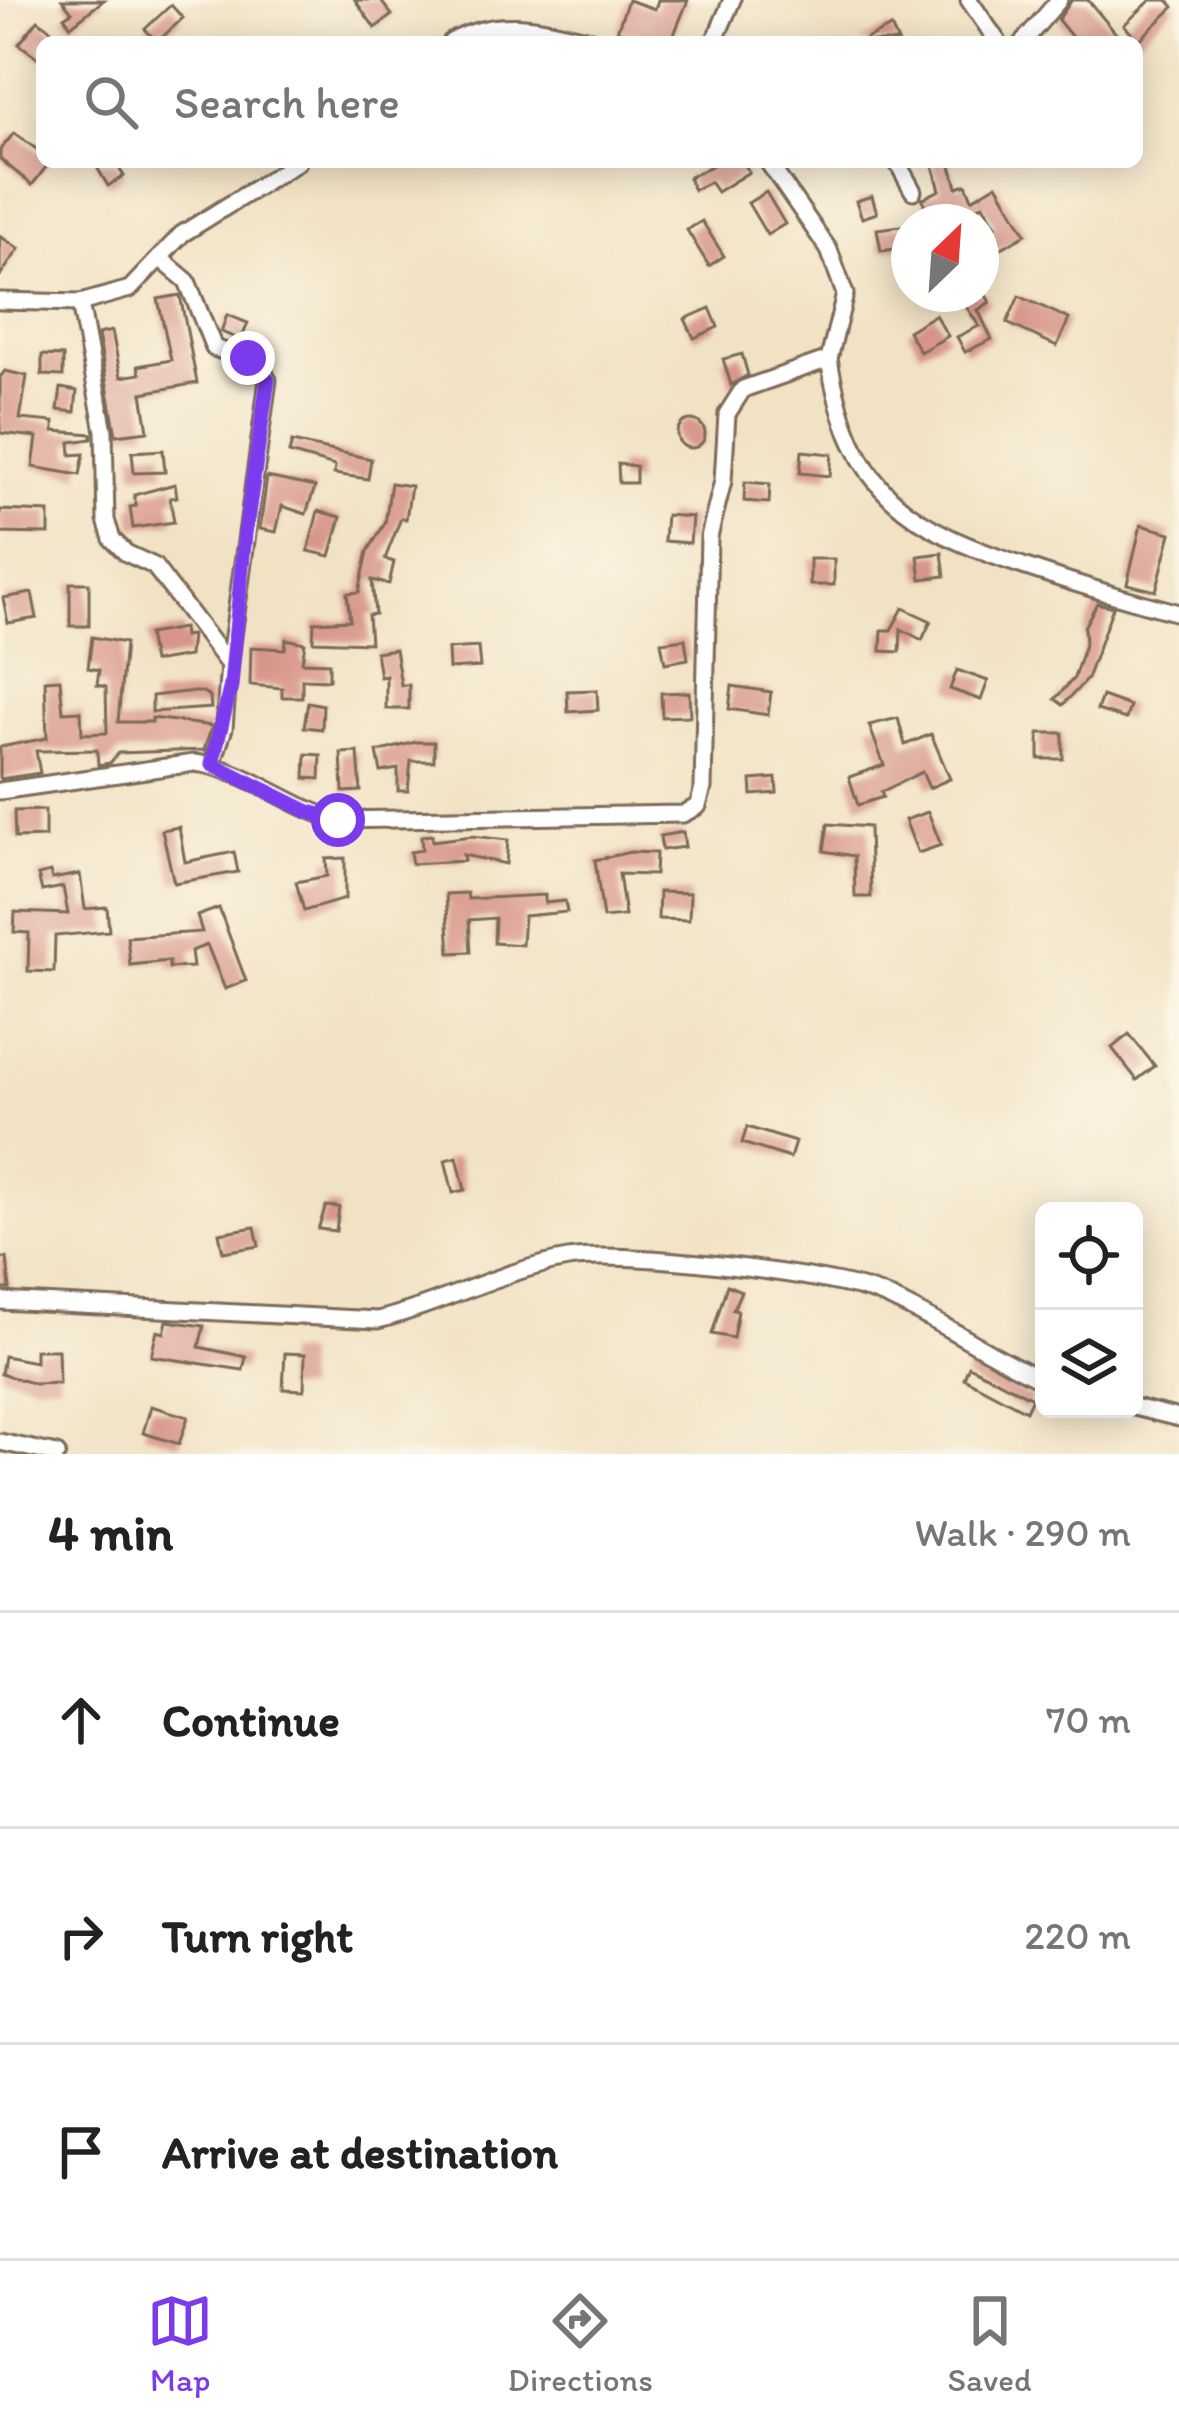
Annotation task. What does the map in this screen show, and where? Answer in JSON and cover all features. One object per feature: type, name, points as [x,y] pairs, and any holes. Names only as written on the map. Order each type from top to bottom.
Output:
[{"type":"street","points":[[717,36],[732,0]]},
{"type":"street","points":[[969,0],[994,36]]},
{"type":"street","points":[[1028,36],[1059,0]]},
{"type":"street","points":[[462,36],[478,27],[526,25],[573,36]]},
{"type":"street","points":[[0,301],[80,303],[130,290],[182,235],[288,168]]},
{"type":"street","points":[[773,168],[830,250],[845,294],[829,359],[848,439],[916,522],[961,545],[1179,613]]},
{"type":"street","points":[[900,168],[913,191]]},
{"type":"street","points":[[162,260],[187,281],[214,348],[259,363],[268,380],[224,728],[212,764]]},
{"type":"street","points":[[80,303],[104,431],[106,520],[112,539],[163,576],[229,665]]},
{"type":"street","points":[[0,790],[212,764],[309,812],[338,820],[683,814],[698,806],[704,788],[709,536],[723,482],[727,414],[743,389],[829,359]]},
{"type":"street","points":[[0,1301],[377,1320],[425,1309],[527,1268],[572,1258],[613,1258],[841,1281],[932,1318],[1035,1376]]},
{"type":"street","points":[[1143,1409],[1179,1418]]},
{"type":"street","points":[[0,1442],[57,1454]]},
{"type":"building","points":[[62,0],[104,0],[71,26],[64,17],[72,12]]},
{"type":"building","points":[[355,0],[380,0],[392,15],[375,28]]},
{"type":"building","points":[[628,0],[655,9],[658,0],[688,0],[673,36],[617,31]]},
{"type":"building","points":[[1072,0],[1088,0],[1118,36],[1071,36],[1058,20]]},
{"type":"building","points":[[1151,0],[1168,0],[1174,7],[1143,36],[1134,36],[1124,25]]},
{"type":"building","points":[[171,5],[183,18],[164,36],[151,36],[145,29]]},
{"type":"building","points":[[38,20],[59,36],[36,36],[36,57],[19,44]]},
{"type":"building","points":[[891,27],[895,36],[872,36]]},
{"type":"building","points":[[14,133],[36,149],[36,168],[45,168],[32,185],[0,159],[0,150]]},
{"type":"building","points":[[98,168],[119,168],[124,176],[108,186]]},
{"type":"building","points":[[707,168],[747,168],[749,172],[717,192],[710,182],[694,190],[688,178]]},
{"type":"building","points":[[934,168],[952,168],[957,187],[966,184],[972,199],[997,184],[1026,234],[999,250],[999,204],[924,204],[922,199],[940,190]]},
{"type":"building","points":[[766,192],[785,224],[767,235],[748,203]]},
{"type":"building","points":[[872,196],[877,213],[862,218],[856,201]]},
{"type":"building","points":[[702,221],[724,256],[709,266],[687,230]]},
{"type":"building","points":[[891,227],[891,250],[881,251],[877,229]]},
{"type":"building","points":[[0,236],[19,249],[0,276]]},
{"type":"building","points":[[180,295],[197,383],[142,393],[148,431],[116,435],[98,334],[112,331],[121,377],[140,374],[138,366],[171,360],[158,299]]},
{"type":"building","points":[[1019,296],[1069,319],[1057,346],[1007,323]]},
{"type":"building","points":[[710,308],[718,327],[694,338],[685,319]]},
{"type":"building","points":[[970,312],[979,312],[992,339],[965,352],[957,337],[979,326]]},
{"type":"building","points":[[227,315],[248,323],[241,340],[221,332]]},
{"type":"building","points":[[935,315],[948,336],[920,352],[908,331]]},
{"type":"building","points":[[742,354],[748,375],[731,385],[723,359]]},
{"type":"building","points":[[42,355],[63,356],[63,376],[42,375]]},
{"type":"building","points":[[5,371],[27,376],[20,419],[54,422],[54,431],[92,434],[92,439],[70,442],[71,455],[84,454],[80,475],[33,467],[37,437],[0,433],[0,377]]},
{"type":"building","points":[[61,388],[77,391],[75,412],[58,410]]},
{"type":"building","points":[[691,420],[701,424],[705,434],[701,444],[691,448],[681,444],[677,434],[681,424]]},
{"type":"building","points":[[292,442],[371,459],[368,479],[334,474],[335,466],[289,453]]},
{"type":"building","points":[[163,450],[165,472],[134,473],[132,452]]},
{"type":"building","points":[[802,451],[832,454],[830,476],[800,473]]},
{"type":"building","points":[[618,464],[636,466],[636,483],[619,483]]},
{"type":"building","points":[[267,477],[315,487],[306,514],[282,506],[276,532],[260,529]]},
{"type":"building","points":[[745,482],[770,484],[769,503],[744,501]]},
{"type":"building","points":[[391,483],[411,486],[406,519],[401,518],[385,559],[394,562],[389,584],[372,580],[375,614],[368,615],[370,643],[313,641],[314,622],[350,620],[347,593],[359,592],[368,551],[385,523]]},
{"type":"building","points":[[175,484],[177,497],[170,498],[174,522],[133,528],[130,507],[136,506],[134,495]]},
{"type":"building","points":[[0,510],[49,512],[49,534],[0,533]]},
{"type":"building","points":[[318,511],[341,517],[330,556],[308,551]]},
{"type":"building","points":[[666,515],[692,517],[690,543],[664,541]]},
{"type":"building","points":[[1141,525],[1171,533],[1156,591],[1127,584]]},
{"type":"building","points":[[942,553],[945,576],[921,579],[918,556]]},
{"type":"building","points":[[810,559],[834,559],[834,585],[810,585]]},
{"type":"building","points":[[70,583],[89,583],[89,626],[70,626]]},
{"type":"building","points":[[32,593],[37,618],[8,623],[3,598]]},
{"type":"building","points":[[1097,603],[1113,607],[1087,679],[1063,705],[1055,699],[1074,678],[1085,644],[1084,627]]},
{"type":"building","points":[[903,608],[931,621],[922,640],[901,629],[900,652],[881,651],[882,630],[891,630]]},
{"type":"building","points":[[183,628],[184,636],[191,635],[189,656],[153,662],[148,634]]},
{"type":"building","points":[[92,637],[125,643],[118,722],[152,722],[152,718],[212,726],[204,750],[118,753],[110,763],[98,765],[97,750],[36,751],[40,773],[0,779],[0,747],[47,738],[45,680],[60,679],[63,712],[81,711],[82,734],[107,733],[106,687],[97,685],[99,670],[88,668]]},
{"type":"building","points":[[286,639],[305,643],[302,662],[329,663],[329,680],[302,679],[302,697],[282,697],[282,688],[250,685],[251,647],[285,649]]},
{"type":"building","points":[[685,639],[688,659],[665,663],[661,642]]},
{"type":"building","points":[[478,647],[480,667],[449,669],[448,649]]},
{"type":"building","points":[[395,649],[401,685],[409,685],[409,709],[386,709],[386,676],[380,677],[376,652]]},
{"type":"building","points":[[957,670],[988,681],[981,700],[950,689]]},
{"type":"building","points":[[732,686],[771,692],[768,715],[729,709]]},
{"type":"building","points":[[597,690],[598,710],[568,712],[567,691]]},
{"type":"building","points":[[203,692],[210,697],[211,708],[152,712],[152,696]]},
{"type":"building","points":[[689,692],[690,716],[662,717],[661,693]]},
{"type":"building","points":[[1102,696],[1130,706],[1126,719],[1097,710]]},
{"type":"building","points":[[308,702],[323,705],[322,729],[304,727]]},
{"type":"building","points":[[898,718],[905,745],[931,734],[950,779],[929,788],[922,772],[881,792],[883,797],[858,805],[849,777],[884,765],[869,725]]},
{"type":"building","points":[[1039,733],[1063,733],[1063,759],[1039,759]]},
{"type":"building","points":[[434,742],[434,761],[411,761],[408,791],[398,791],[398,769],[381,772],[377,752]]},
{"type":"building","points":[[358,752],[361,791],[343,792],[341,753]]},
{"type":"building","points":[[306,754],[321,755],[320,779],[305,778]]},
{"type":"building","points":[[776,778],[777,793],[752,795],[751,780]]},
{"type":"building","points":[[45,810],[45,837],[15,838],[14,811]]},
{"type":"building","points":[[928,812],[941,845],[918,853],[905,820]]},
{"type":"building","points":[[828,824],[869,827],[871,897],[855,897],[854,856],[824,851]]},
{"type":"building","points":[[179,827],[185,862],[234,852],[238,872],[174,883],[162,830]]},
{"type":"building","points":[[683,832],[685,847],[662,850],[660,836]]},
{"type":"building","points":[[432,835],[432,841],[472,836],[508,840],[506,864],[463,855],[464,861],[412,864],[410,852],[422,850],[421,836]]},
{"type":"building","points":[[630,852],[656,853],[655,875],[619,874],[625,916],[603,918],[595,860]]},
{"type":"building","points":[[345,858],[345,899],[304,911],[296,882],[327,876],[326,859]]},
{"type":"building","points":[[50,872],[52,879],[80,874],[85,909],[107,907],[109,931],[55,936],[54,972],[28,971],[29,933],[14,932],[15,912],[68,914],[63,887],[42,891],[38,875]]},
{"type":"building","points":[[659,892],[690,893],[689,920],[658,919]]},
{"type":"building","points":[[467,893],[468,899],[545,895],[545,903],[565,901],[567,912],[524,916],[522,945],[494,943],[495,918],[469,920],[471,952],[450,953],[446,894]]},
{"type":"building","points":[[219,908],[246,981],[225,989],[207,945],[191,951],[193,967],[169,968],[169,961],[130,965],[127,937],[202,932],[197,916]]},
{"type":"building","points":[[1129,1034],[1155,1066],[1137,1080],[1112,1048]]},
{"type":"building","points":[[747,1127],[795,1142],[790,1158],[742,1143]]},
{"type":"building","points":[[457,1157],[465,1190],[453,1193],[445,1160]]},
{"type":"building","points":[[326,1206],[339,1207],[336,1231],[318,1229]]},
{"type":"building","points":[[255,1227],[259,1246],[223,1252],[219,1233]]},
{"type":"building","points":[[0,1258],[7,1258],[10,1289],[0,1289]]},
{"type":"building","points":[[727,1285],[741,1291],[733,1310],[738,1311],[733,1338],[712,1334]]},
{"type":"building","points":[[167,1321],[204,1326],[199,1347],[246,1357],[243,1370],[151,1356],[157,1331],[164,1333]]},
{"type":"building","points":[[35,1350],[58,1350],[59,1383],[35,1384],[1,1374],[4,1356],[35,1362]]},
{"type":"building","points":[[285,1353],[305,1354],[304,1390],[283,1389]]},
{"type":"building","points":[[969,1366],[1032,1398],[1026,1411],[964,1378]]},
{"type":"building","points":[[151,1406],[188,1417],[179,1444],[143,1433]]},
{"type":"route","points":[[248,358],[259,363],[268,380],[229,665],[231,685],[212,764],[309,812],[338,820]]}]
